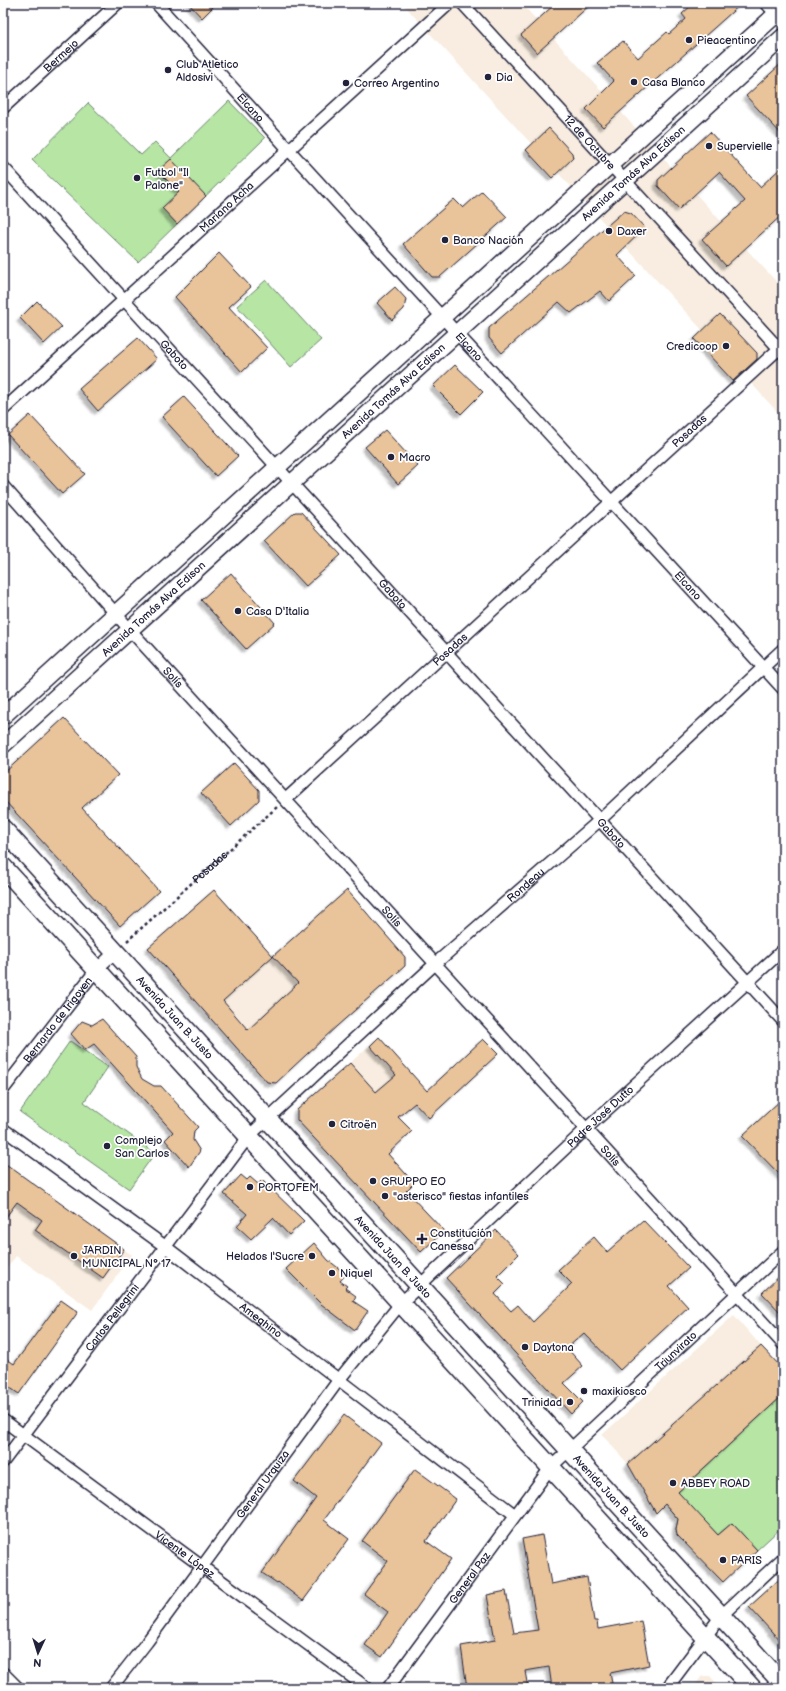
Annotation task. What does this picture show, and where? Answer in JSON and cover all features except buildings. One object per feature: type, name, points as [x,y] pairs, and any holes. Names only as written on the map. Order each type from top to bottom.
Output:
[{"type":"main road","name":"Avenida Tomás Alva Edison","points":[[3,716],[443,318],[777,12]]},
{"type":"main road","name":"Avenida Tomás Alva Edison","points":[[3,745],[131,631],[783,36]]},
{"type":"main road","name":"Avenida Juan B. Justo","points":[[3,829],[783,1684]]},
{"type":"main road","points":[[3,867],[752,1688]]},
{"type":"street","name":"Bermejo","points":[[3,108],[118,3]]},
{"type":"street","name":"Elcano","points":[[156,3],[288,150],[783,689]]},
{"type":"street","name":"Mariano Acha","points":[[3,410],[450,3]]},
{"type":"street","name":"12 de Octubre","points":[[462,3],[610,165],[782,349]]},
{"type":"street","name":"Gaboto","points":[[3,167],[783,1021]]},
{"type":"street","name":"Posadas","points":[[286,798],[611,501],[782,349]]},
{"type":"street","name":"Solís","points":[[3,486],[131,631],[286,798],[783,1344]]},
{"type":"street","name":"Rondeau","points":[[267,1118],[436,963],[600,820],[783,649]]},
{"type":"street","name":"Padre José Dutto","points":[[419,1285],[587,1128],[783,950]]},
{"type":"street","name":"Bernardo de Irigoyen","points":[[3,1090],[96,970],[115,952]]},
{"type":"street","name":"Carlos Pellegrini","points":[[3,1462],[166,1248],[248,1136],[267,1118]]},
{"type":"street","name":"Ameghino","points":[[3,1130],[166,1248],[515,1515]]},
{"type":"street","name":"Triunvirato","points":[[551,1467],[783,1251]]},
{"type":"street","name":"General Urquiza","points":[[111,1688],[147,1642],[338,1381],[401,1303],[419,1285]]},
{"type":"street","name":"Vicente López","points":[[3,1420],[367,1688]]},
{"type":"street","name":"General Paz","points":[[388,1688],[551,1467]]},
{"type":"street","points":[[667,1688],[721,1616],[783,1558]]},
{"type":"street","points":[[3,1674],[18,1688]]},
{"type":"path","name":"Posadas","points":[[115,952],[286,798]]},
{"type":"shaded area","points":[[402,3],[521,3],[783,289],[783,418]]},
{"type":"shaded area","points":[[273,956],[337,1026],[287,1073],[223,1001]]},
{"type":"shaded area","points":[[379,1037],[427,1091],[398,1117],[350,1063]]},
{"type":"shaded area","name":"JARDIN MUNICIPAL N° 17","points":[[3,1162],[132,1255],[92,1310],[16,1256],[3,1273]]},
{"type":"shaded area","points":[[734,1315],[761,1346],[628,1464],[602,1435]]},
{"type":"shaded area","points":[[702,1676],[710,1676],[721,1688],[693,1688]]},
{"type":"green space","name":"Futbol \"Il Palone\"","points":[[229,101],[265,138],[138,262],[32,160],[88,103],[141,155],[155,142],[171,158]]},
{"type":"green space","points":[[266,280],[321,340],[291,367],[237,306]]},
{"type":"green space","points":[[70,1041],[108,1067],[84,1102],[155,1153],[129,1189],[20,1112]]},
{"type":"green space","points":[[783,1395],[783,1526],[757,1550],[732,1523],[718,1535],[700,1516],[678,1536],[676,1530],[678,1519],[665,1504]]},
{"type":"place","name":"Pieacentino","points":[[689,40]]},
{"type":"place","name":"Club Atletico Aldosivi","points":[[168,70]]},
{"type":"place","name":"Dia","points":[[488,77]]},
{"type":"place","name":"Casa Blanco","points":[[634,82]]},
{"type":"place","name":"Correo Argentino","points":[[346,83]]},
{"type":"place","name":"Supervielle","points":[[709,146]]},
{"type":"place","name":"Futbol \"Il Palone\"","points":[[137,178]]},
{"type":"place","name":"Daxer","points":[[609,231]]},
{"type":"place","name":"Banco Nación","points":[[445,240]]},
{"type":"place","name":"Credicoop","points":[[726,346]]},
{"type":"place","name":"Macro","points":[[391,457]]},
{"type":"place","name":"Casa D'Italia","points":[[238,611]]},
{"type":"place","name":"Citroën","points":[[332,1124]]},
{"type":"place","name":"Complejo San Carlos","points":[[107,1146]]},
{"type":"place","name":"GRUPPO EO","points":[[373,1181]]},
{"type":"place","name":"PORTOFEM","points":[[250,1187]]},
{"type":"place","name":"\"asterisco\" fiestas infantiles","points":[[385,1196]]},
{"type":"place","name":"Constitución Canessa","points":[[422,1239]]},
{"type":"place","name":"JARDIN MUNICIPAL N° 17","points":[[74,1256]]},
{"type":"place","name":"Helados l'Sucre","points":[[312,1256]]},
{"type":"place","name":"Niquel","points":[[332,1273]]},
{"type":"place","name":"Daytona","points":[[525,1347]]},
{"type":"place","name":"maxikiosco","points":[[584,1391]]},
{"type":"place","name":"Trinidad","points":[[570,1402]]},
{"type":"place","name":"ABBEY ROAD","points":[[673,1483]]},
{"type":"place","name":"PARIS","points":[[723,1560]]}]
